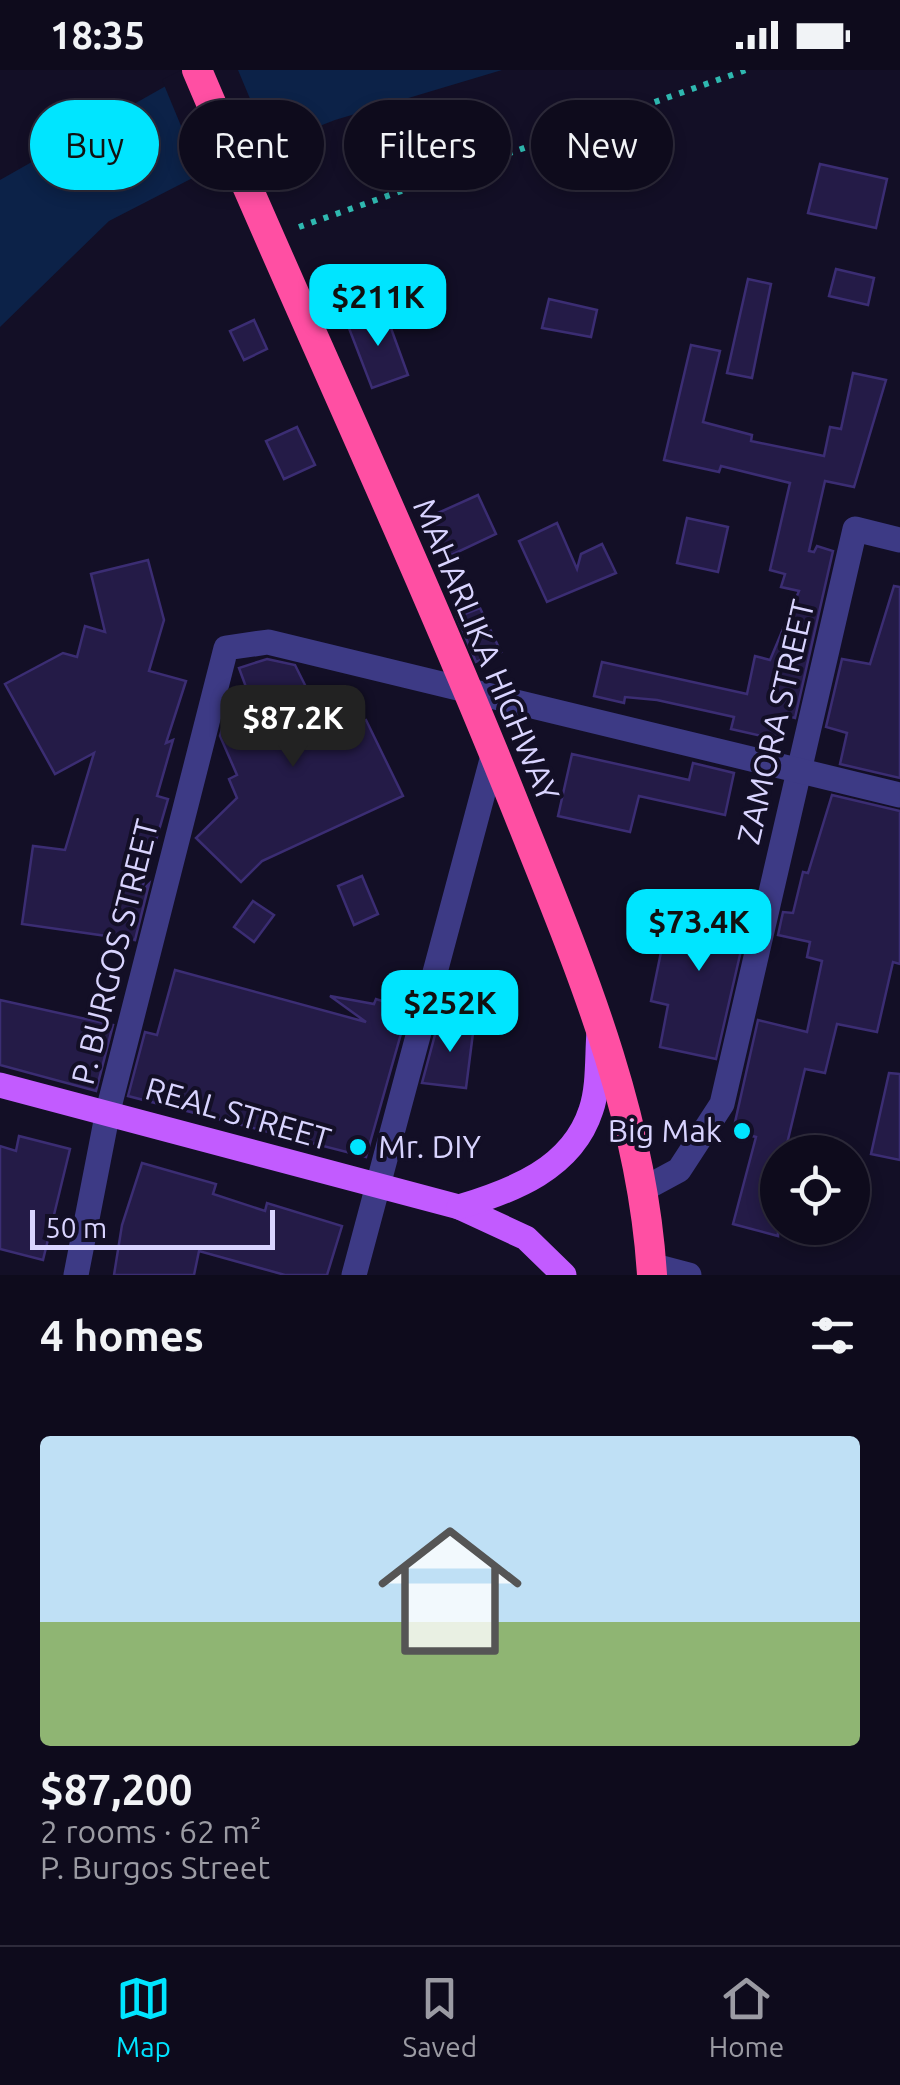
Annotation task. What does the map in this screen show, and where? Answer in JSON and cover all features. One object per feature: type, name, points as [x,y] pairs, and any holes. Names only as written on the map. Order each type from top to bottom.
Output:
[{"type":"highway","name":"MAHARLIKA HIGHWAY","points":[[197,70],[494,752],[600,1019],[642,1190],[652,1270]]},
{"type":"main road","points":[[458,1207],[505,1194],[540,1175],[570,1147],[592,1110],[600,1019]]},
{"type":"main road","name":"REAL STREET","points":[[0,1084],[458,1207],[526,1238],[564,1275]]},
{"type":"street","name":"ZAMORA STREET","points":[[642,1190],[679,1170],[722,1104],[855,529],[900,540]]},
{"type":"street","name":"P. BURGOS STREET","points":[[76,1275],[108,1111],[226,648],[268,642],[468,691]]},
{"type":"street","points":[[468,691],[900,795]]},
{"type":"street","points":[[354,1275],[494,752]]},
{"type":"street","points":[[652,1270],[689,1275]]},
{"type":"path","points":[[264,226],[746,70]]},
{"type":"water","points":[[194,70],[502,70],[402,100],[344,100],[344,117],[324,124],[324,100],[179,100],[179,185],[109,221],[0,327],[0,180],[30,163],[30,190],[159,190],[159,100],[141,100]]},
{"type":"pier","points":[[181,70],[238,70],[251,100],[179,100],[179,121],[162,80]]},
{"type":"building","points":[[820,164],[887,179],[876,228],[808,213]]},
{"type":"building","points":[[836,269],[874,278],[868,305],[829,296]]},
{"type":"building","points":[[748,279],[771,284],[752,378],[727,373]]},
{"type":"building","points":[[549,299],[597,310],[591,337],[542,328]]},
{"type":"building","points":[[384,309],[408,375],[372,388],[347,323]]},
{"type":"building","points":[[254,320],[267,349],[244,360],[230,331]]},
{"type":"building","points":[[691,345],[720,351],[703,422],[752,435],[751,441],[824,456],[830,427],[841,429],[853,373],[886,380],[854,487],[825,481],[809,551],[814,552],[817,546],[833,551],[795,718],[784,715],[779,740],[731,729],[734,717],[657,700],[625,697],[624,703],[594,696],[602,662],[747,694],[755,656],[770,660],[799,591],[781,587],[785,574],[770,570],[790,483],[721,466],[719,472],[664,460]]},
{"type":"building","points":[[297,427],[315,465],[284,479],[266,441]]},
{"type":"building","points":[[478,495],[496,534],[447,557],[429,517]]},
{"type":"building","points":[[687,518],[728,527],[718,572],[677,563]]},
{"type":"building","points":[[557,523],[577,569],[581,554],[602,544],[616,573],[547,602],[519,541]]},
{"type":"building","points":[[148,560],[164,620],[149,671],[186,681],[166,743],[173,740],[157,796],[168,799],[141,892],[149,884],[135,940],[22,924],[33,846],[65,850],[94,753],[55,774],[5,684],[63,653],[77,657],[85,626],[105,632],[91,574]]},
{"type":"building","points":[[894,586],[900,587],[900,778],[840,764],[847,733],[826,727],[842,659],[870,664]]},
{"type":"building","points":[[480,608],[501,652],[476,662],[457,617]]},
{"type":"building","points":[[267,659],[295,665],[312,699],[335,690],[350,726],[366,720],[403,796],[262,861],[241,882],[196,838],[237,798],[229,779],[237,775],[220,736],[225,718],[253,706],[239,668]]},
{"type":"building","points":[[572,754],[689,780],[693,763],[734,773],[725,815],[639,796],[630,832],[558,816]]},
{"type":"building","points":[[832,795],[900,811],[900,964],[893,962],[877,1032],[837,1024],[825,1073],[805,1069],[789,1135],[760,1135],[760,1231],[733,1224],[756,1137],[733,1131],[758,1020],[807,1032],[822,961],[807,957],[810,942],[778,935],[783,912],[793,913],[803,872],[808,873]]},
{"type":"building","points":[[362,876],[378,914],[354,925],[338,886]]},
{"type":"building","points":[[695,899],[751,907],[716,1059],[660,1047],[668,1005],[651,1001],[671,903],[694,908]]},
{"type":"building","points":[[253,901],[274,915],[254,942],[234,927]]},
{"type":"building","points":[[175,970],[366,1022],[330,996],[374,1004],[376,999],[408,1009],[366,1157],[128,1096],[145,1032],[157,1035]]},
{"type":"building","points":[[0,1000],[113,1025],[96,1091],[0,1065]]},
{"type":"building","points":[[439,1020],[474,1025],[466,1088],[422,1083]]},
{"type":"building","points":[[889,1073],[900,1074],[900,1160],[871,1154]]},
{"type":"building","points":[[19,1136],[70,1149],[43,1260],[0,1249],[0,1146],[16,1151]]},
{"type":"building","points":[[142,1163],[216,1184],[213,1194],[265,1211],[267,1203],[342,1226],[327,1275],[285,1275],[199,1251],[194,1275],[114,1275],[122,1225]]},
{"type":"place","name":"Big Mak","points":[[742,1131]]},
{"type":"place","name":"Mr. DIY","points":[[358,1147]]}]
